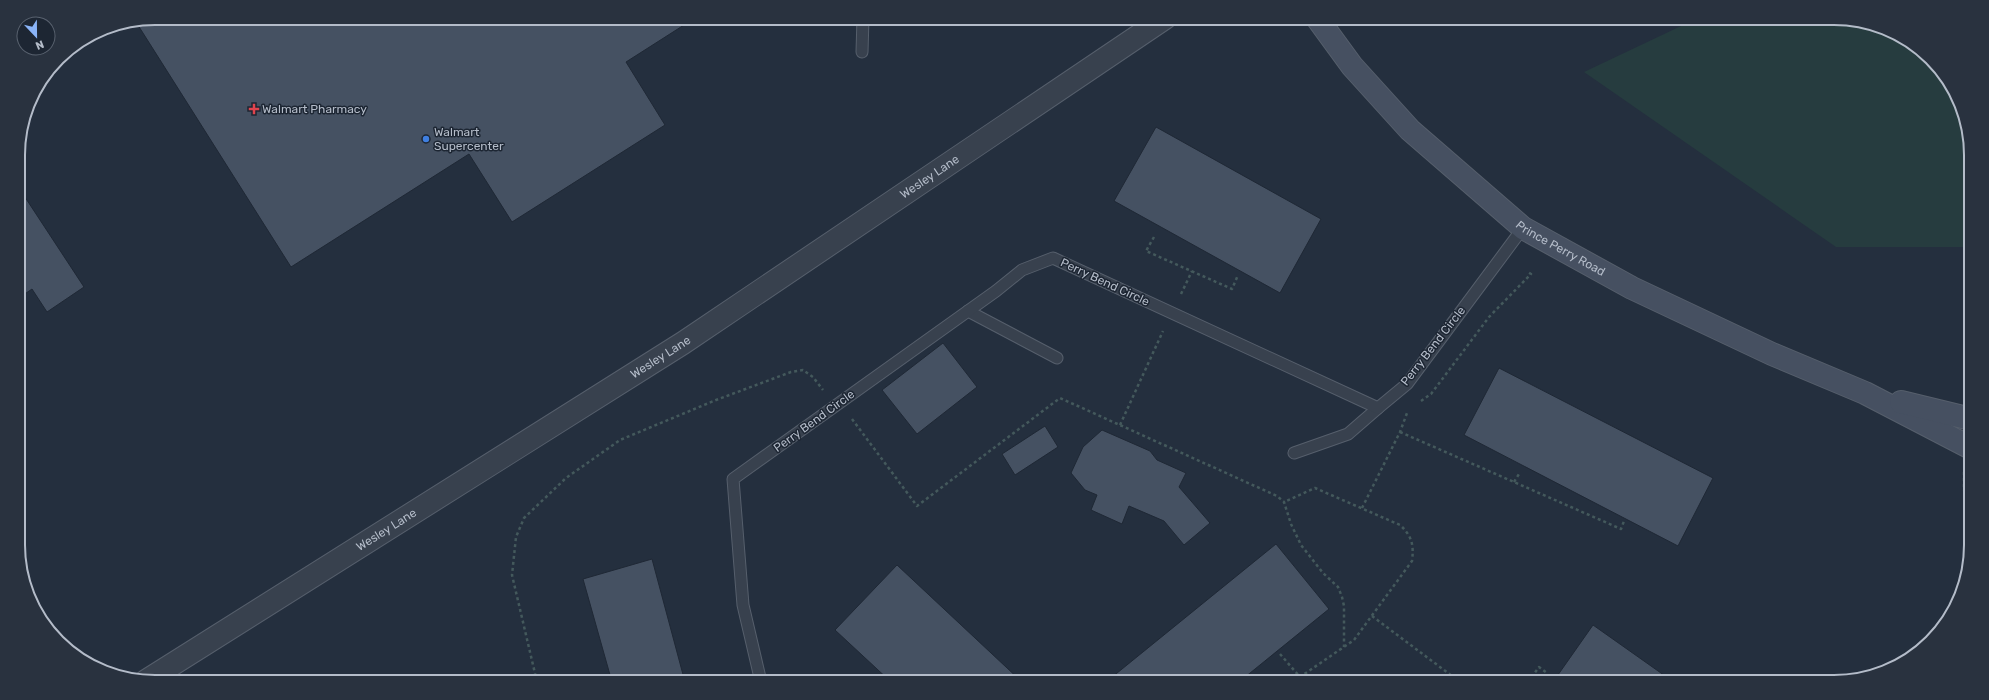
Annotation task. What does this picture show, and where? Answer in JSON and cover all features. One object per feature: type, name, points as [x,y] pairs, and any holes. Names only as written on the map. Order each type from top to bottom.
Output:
[{"type":"street","name":"Wesley Lane","points":[[156,675],[683,343],[1155,25]]},
{"type":"street","name":"Prince Perry Road","points":[[1321,25],[1352,66],[1410,130],[1523,228],[1639,291],[1772,354],[1865,393],[1964,444]]},
{"type":"street","name":"Prince Perry Road","points":[[1865,393],[1964,417]]},
{"type":"lane","points":[[862,52],[863,25]]},
{"type":"lane","name":"Perry Bend Circle","points":[[759,675],[743,605],[733,479],[968,311],[1022,270],[1053,258],[1378,408],[1407,384],[1523,228]]},
{"type":"lane","points":[[968,311],[1057,358]]},
{"type":"lane","points":[[1294,453],[1348,434],[1378,408]]},
{"type":"path","points":[[1154,237],[1146,251],[1232,289],[1238,275]]},
{"type":"path","points":[[1120,425],[1192,271]]},
{"type":"path","points":[[1420,402],[1431,394],[1489,317],[1531,274],[1528,272]]},
{"type":"path","points":[[535,675],[512,575],[516,537],[524,518],[538,503],[566,478],[620,440],[716,400],[791,372],[803,370],[813,377],[837,405],[852,418],[917,506],[1060,398],[1270,494],[1284,502],[1291,524],[1301,545],[1338,587],[1344,606],[1344,647]]},
{"type":"path","points":[[1362,508],[1400,432],[1406,414],[1411,410]]},
{"type":"path","points":[[1400,432],[1621,529],[1624,521]]},
{"type":"path","points":[[1964,471],[1964,490]]},
{"type":"path","points":[[1514,482],[1519,474]]},
{"type":"path","points":[[1284,502],[1315,488],[1400,525],[1408,533],[1414,546],[1412,561],[1354,640],[1303,675]]},
{"type":"path","points":[[1372,616],[1451,675]]},
{"type":"path","points":[[1280,654],[1298,675]]},
{"type":"path","points":[[1533,675],[1539,667],[1547,673]]},
{"type":"green space","points":[[1683,25],[1851,26],[1876,32],[1891,38],[1920,57],[1932,69],[1951,98],[1960,121],[1964,155],[1964,247],[1836,247],[1584,72]]},
{"type":"building","name":"Walmart Supercenter","points":[[684,25],[626,62],[665,125],[512,222],[469,154],[291,267],[139,26]]},
{"type":"building","points":[[1156,127],[1321,219],[1280,293],[1114,201]]},
{"type":"building","points":[[25,197],[84,287],[47,312],[32,289],[25,294]]},
{"type":"building","points":[[943,343],[977,387],[917,434],[882,390]]},
{"type":"building","points":[[1499,368],[1713,478],[1678,546],[1464,435]]},
{"type":"building","points":[[1045,426],[1058,447],[1015,475],[1002,454]]},
{"type":"building","points":[[1102,430],[1150,451],[1157,460],[1186,473],[1179,487],[1210,523],[1184,545],[1164,521],[1129,506],[1122,524],[1091,510],[1097,495],[1085,490],[1071,473],[1083,447]]},
{"type":"building","points":[[1276,544],[1329,609],[1248,675],[1115,675]]},
{"type":"building","points":[[652,559],[683,675],[610,675],[583,579]]},
{"type":"building","points":[[897,565],[1015,675],[883,675],[835,630]]},
{"type":"building","points":[[1593,625],[1664,675],[1558,675]]},
{"type":"place","name":"Walmart Pharmacy","points":[[254,109]]},
{"type":"place","name":"Walmart Supercenter","points":[[426,139]]}]
